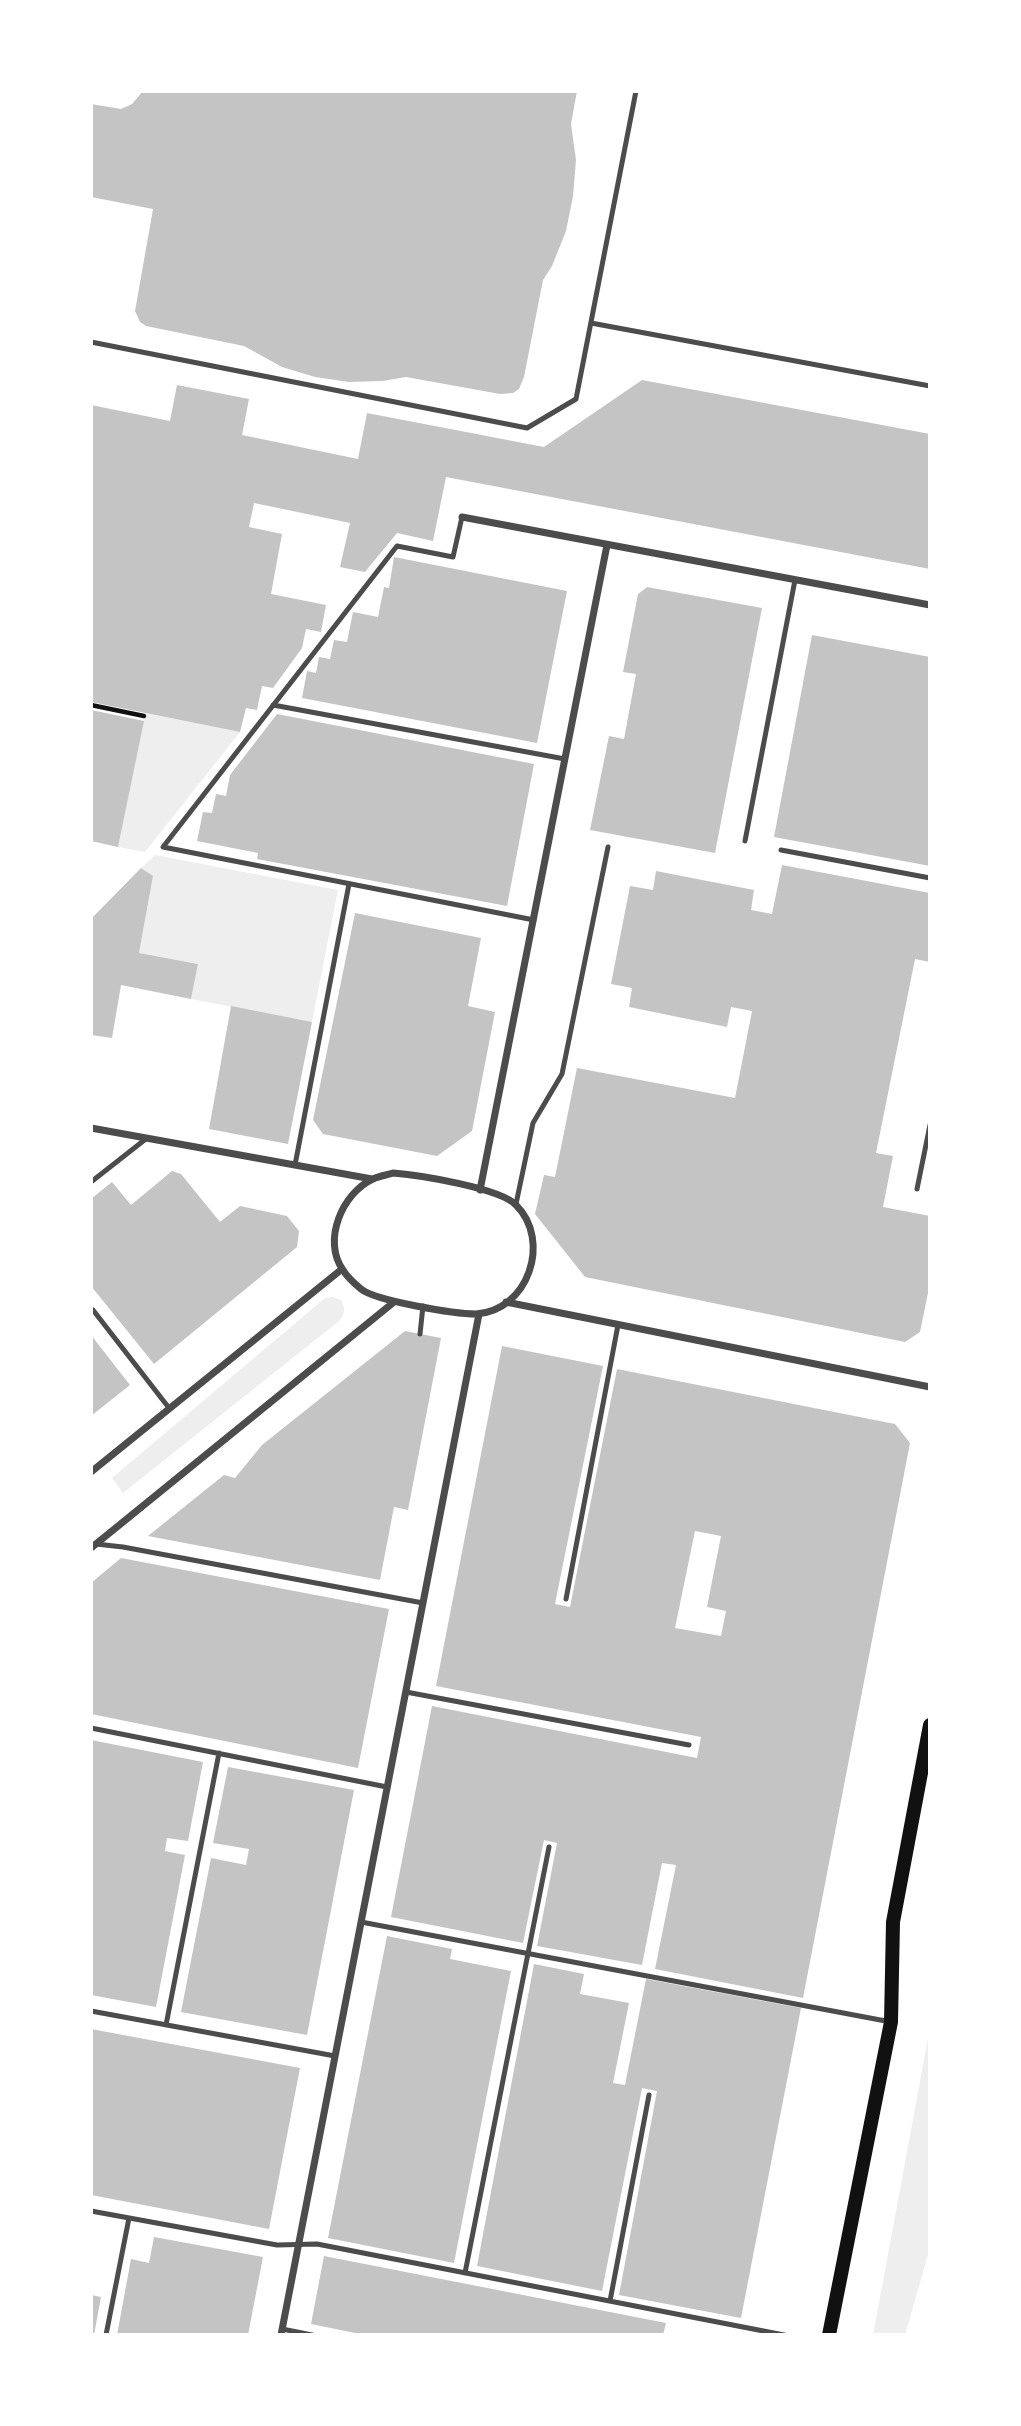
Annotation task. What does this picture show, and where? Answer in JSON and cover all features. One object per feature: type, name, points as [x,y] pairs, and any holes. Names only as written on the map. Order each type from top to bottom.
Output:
[{"type":"main road","points":[[829,2335],[891,2022],[893,1922],[930,1725]]},
{"type":"street","points":[[462,517],[930,606]]},
{"type":"street","points":[[480,1190],[607,545]]},
{"type":"street","points":[[91,1128],[372,1180]]},
{"type":"street","points":[[393,1173],[415,1175],[500,1194],[516,1204],[532,1233],[534,1254],[530,1272],[524,1283],[506,1302],[496,1309],[479,1314],[394,1302],[363,1291],[342,1269],[335,1246],[336,1227],[342,1208],[354,1193],[372,1180],[393,1173]]},
{"type":"street","points":[[91,1472],[342,1269]]},
{"type":"street","points":[[93,1543],[394,1302]]},
{"type":"street","points":[[506,1302],[930,1387]]},
{"type":"street","points":[[281,2332],[479,1314]]},
{"type":"lane","points":[[91,342],[527,428],[576,399],[636,91]]},
{"type":"lane","points":[[591,323],[930,386]]},
{"type":"lane","points":[[462,517],[453,557],[397,546],[163,847],[534,920]]},
{"type":"lane","points":[[745,841],[795,580]]},
{"type":"lane","points":[[274,705],[565,759]]},
{"type":"lane","points":[[516,1204],[533,1123],[562,1074],[608,847]]},
{"type":"lane","points":[[781,850],[930,878]]},
{"type":"lane","points":[[295,1165],[349,884]]},
{"type":"lane","points":[[917,1189],[930,1125]]},
{"type":"lane","points":[[91,1182],[147,1138]]},
{"type":"lane","points":[[420,1334],[423,1306]]},
{"type":"lane","points":[[93,1310],[169,1408]]},
{"type":"lane","points":[[566,1599],[618,1325]]},
{"type":"lane","points":[[93,1543],[423,1603]]},
{"type":"lane","points":[[406,1692],[689,1745]]},
{"type":"lane","points":[[91,1728],[387,1787]]},
{"type":"lane","points":[[166,2025],[219,1753]]},
{"type":"lane","points":[[465,2273],[549,1847]]},
{"type":"lane","points":[[361,1922],[891,2022]]},
{"type":"lane","points":[[91,2011],[335,2056]]},
{"type":"lane","points":[[610,2301],[649,2095]]},
{"type":"lane","points":[[91,2211],[277,2245],[317,2244],[784,2335]]},
{"type":"lane","points":[[106,2335],[129,2218]]},
{"type":"lane","points":[[281,2332],[312,2335]]},
{"type":"path","points":[[91,705],[145,716]]},
{"type":"shaded area","points":[[145,713],[240,732],[145,852],[118,847]]},
{"type":"shaded area","points":[[155,855],[338,890],[312,1022],[191,999],[198,964],[139,953],[153,877],[141,868]]},
{"type":"shaded area","points":[[325,1298],[341,1300],[344,1306],[344,1313],[339,1321],[123,1493],[112,1478]]},
{"type":"shaded area","points":[[930,2028],[930,2248],[905,2335],[873,2335]]},
{"type":"building","points":[[143,91],[577,91],[571,124],[576,160],[573,196],[566,231],[552,266],[543,280],[524,377],[519,389],[513,393],[500,394],[406,377],[349,382],[315,377],[282,367],[244,346],[146,326],[140,322],[135,311],[153,209],[91,197],[91,104],[121,109],[132,104]]},
{"type":"building","points":[[642,380],[930,434],[930,569],[446,477],[433,541],[397,533],[365,572],[340,567],[350,523],[254,503],[249,527],[282,534],[271,594],[326,605],[321,632],[306,629],[302,648],[273,688],[262,686],[257,710],[246,708],[240,732],[91,702],[91,405],[170,421],[177,385],[249,399],[242,435],[358,459],[367,413],[544,447]]},
{"type":"building","points":[[394,557],[567,591],[537,743],[302,698],[307,671],[316,673],[319,657],[330,659],[334,640],[347,642],[353,612],[378,617],[384,587],[389,588]]},
{"type":"building","points":[[647,587],[762,608],[715,853],[590,830],[609,736],[624,739],[636,674],[623,672],[638,594]]},
{"type":"building","points":[[812,635],[930,657],[930,866],[774,837]]},
{"type":"building","points":[[91,710],[144,721],[118,847],[91,841]]},
{"type":"building","points":[[277,714],[534,764],[507,906],[257,859],[258,853],[197,841],[203,812],[212,813],[216,794],[226,796],[230,775]]},
{"type":"building","points":[[782,865],[930,893],[930,962],[915,959],[876,1153],[893,1156],[883,1207],[930,1216],[930,1283],[920,1332],[905,1342],[585,1277],[535,1214],[544,1175],[555,1177],[577,1068],[735,1098],[752,1011],[731,1007],[727,1027],[629,1007],[632,988],[611,984],[630,886],[653,890],[656,871],[754,890],[751,910],[772,914]]},
{"type":"building","points":[[141,868],[153,876],[139,953],[198,964],[191,999],[121,985],[112,1038],[91,1035],[91,919]]},
{"type":"building","points":[[355,913],[481,938],[468,1006],[495,1012],[472,1131],[437,1156],[323,1134],[313,1120]]},
{"type":"building","points":[[231,1006],[312,1022],[288,1144],[209,1129]]},
{"type":"building","points":[[172,1171],[181,1174],[220,1222],[240,1206],[287,1216],[299,1231],[297,1247],[154,1364],[91,1286],[91,1199],[112,1182],[131,1205]]},
{"type":"building","points":[[405,1331],[441,1338],[408,1510],[394,1507],[380,1580],[148,1536],[224,1475],[235,1478],[262,1445]]},
{"type":"building","points":[[91,1335],[130,1385],[91,1416]]},
{"type":"building","points":[[502,1346],[603,1366],[555,1604],[570,1607],[617,1369],[895,1424],[910,1443],[803,1998],[655,1969],[676,1865],[662,1863],[642,1965],[537,1946],[557,1843],[544,1840],[523,1943],[391,1917],[432,1706],[697,1758],[701,1737],[436,1686]],"holes":[[[695,1531],[721,1536],[707,1607],[726,1611],[721,1636],[675,1628]]]},
{"type":"building","points":[[121,1558],[389,1609],[358,1768],[91,1714],[91,1583]]},
{"type":"building","points":[[91,1740],[203,1762],[188,1841],[167,1838],[165,1851],[185,1855],[156,2007],[91,1995]]},
{"type":"building","points":[[228,1767],[354,1790],[307,2035],[181,2012],[211,1858],[246,1865],[249,1849],[213,1843]]},
{"type":"building","points":[[387,1936],[452,1949],[450,1959],[511,1971],[454,2263],[328,2238]]},
{"type":"building","points":[[534,1964],[584,1974],[580,1994],[629,2003],[613,2083],[625,2085],[646,1979],[801,2008],[741,2318],[619,2295],[657,2091],[642,2088],[602,2291],[477,2266]]},
{"type":"building","points":[[91,2029],[300,2068],[269,2229],[91,2195]]},
{"type":"building","points":[[154,2237],[263,2257],[248,2335],[117,2335],[131,2259],[149,2263]]},
{"type":"building","points":[[324,2256],[666,2323],[663,2335],[365,2335],[311,2324]]},
{"type":"building","points":[[91,2295],[101,2297],[94,2335],[91,2335]]}]
